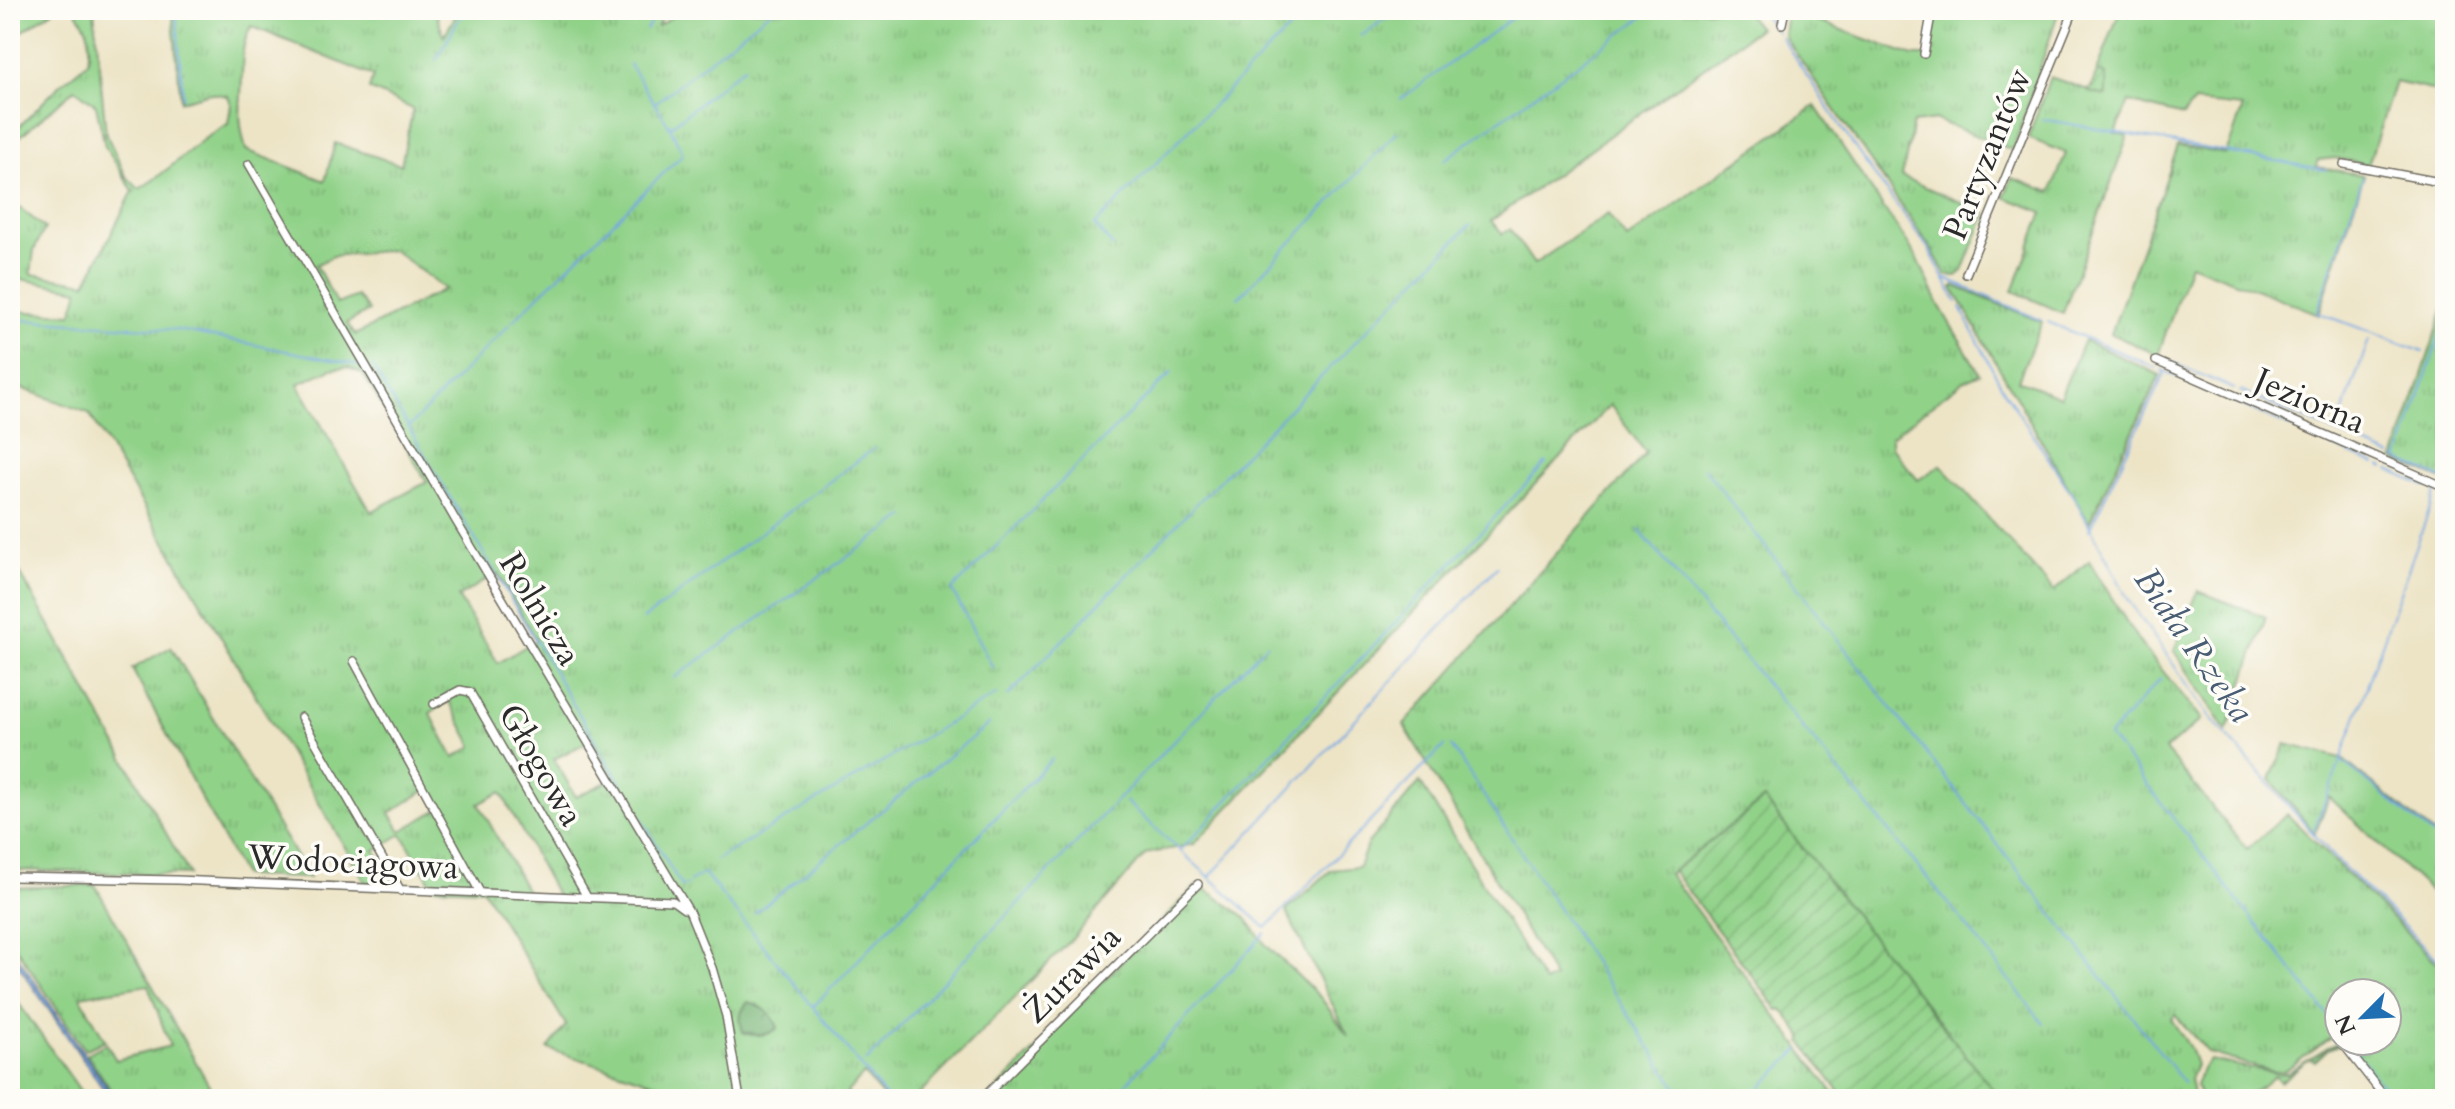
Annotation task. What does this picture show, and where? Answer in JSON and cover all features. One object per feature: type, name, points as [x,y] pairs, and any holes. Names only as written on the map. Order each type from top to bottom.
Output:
[{"type":"street","points":[[1782,24],[1785,10]]},
{"type":"street","points":[[1924,54],[1932,10]]},
{"type":"street","name":"Partyzantów","points":[[1966,274],[2074,10]]},
{"type":"street","name":"Rolnicza","points":[[249,164],[690,913],[712,968],[726,1016],[740,1099]]},
{"type":"street","points":[[2344,164],[2445,183]]},
{"type":"street","name":"Jeziorna","points":[[2156,361],[2445,487]]},
{"type":"street","points":[[354,661],[481,894]]},
{"type":"street","name":"Głogowa","points":[[434,704],[460,690],[470,692],[587,897]]},
{"type":"street","points":[[301,717],[401,891]]},
{"type":"street","name":"Wodociągowa","points":[[10,877],[177,880],[673,901],[690,913]]},
{"type":"street","name":"Żurawia","points":[[982,1099],[1198,884]]},
{"type":"street","points":[[2354,1057],[2386,1099]]},
{"type":"green space","points":[[10,10],[54,10],[10,40]]},
{"type":"green space","points":[[75,10],[94,10],[106,134],[126,176],[139,189],[228,124],[231,104],[228,96],[211,93],[181,101],[172,10],[435,10],[444,36],[459,10],[666,10],[657,27],[682,10],[1744,10],[1759,28],[1491,221],[1502,234],[1510,229],[1534,264],[1608,214],[1627,239],[1815,106],[1918,259],[1939,305],[1980,374],[1963,381],[1891,437],[1891,447],[1918,480],[1941,465],[2054,591],[2089,561],[2139,642],[2202,719],[2165,750],[2247,849],[2287,814],[2445,971],[2445,1099],[2387,1099],[2354,1057],[2403,1057],[2403,977],[2323,977],[2323,1044],[2284,1071],[2274,1072],[2209,1053],[2175,1015],[2171,1019],[2190,1048],[2196,1065],[2190,1079],[2194,1099],[2000,1099],[1764,799],[1669,874],[1838,1099],[987,1099],[1198,884],[1244,916],[1266,945],[1321,998],[1348,1036],[1286,911],[1331,870],[1359,867],[1368,843],[1420,782],[1544,983],[1554,978],[1404,725],[1646,453],[1610,405],[1194,844],[1146,854],[1073,938],[915,1099],[885,1099],[864,1074],[847,1092],[852,1099],[683,1099],[684,1092],[548,1049],[566,1025],[483,889],[433,887],[402,834],[375,850],[396,886],[366,883],[89,413],[10,384],[10,311],[72,314],[79,290],[10,277],[10,196],[17,206],[45,228],[34,250],[31,274],[86,283],[133,191],[105,146],[96,105],[75,89],[10,145],[10,136],[60,85],[88,62],[86,29]],"holes":[[[251,26],[373,76],[369,89],[413,109],[401,165],[335,143],[325,181],[246,150],[240,112],[243,55]],[[393,250],[445,289],[355,335],[347,323],[369,311],[357,296],[337,304],[316,265],[333,256]],[[348,367],[363,374],[427,482],[371,512],[298,384],[331,369]],[[498,573],[536,640],[498,663],[458,597]],[[449,701],[473,746],[454,758],[430,713]],[[591,740],[613,779],[576,797],[554,759]],[[428,789],[439,809],[401,831],[390,813]],[[501,792],[559,900],[531,899],[479,804]]]},
{"type":"green space","points":[[1787,10],[1913,56],[1929,56],[1936,10],[2059,10],[2013,150],[1936,120],[1913,123],[1902,177],[1986,213],[1963,271],[1957,276],[1946,275],[1932,250],[1784,36]]},
{"type":"green space","points":[[2120,10],[2445,10],[2445,93],[2395,82],[2368,165],[2336,158],[2318,160],[2316,167],[2364,175],[2319,314],[2190,264],[2158,355],[2111,334],[2178,146],[2226,154],[2243,107],[2194,102],[2183,116],[2129,102],[2115,133],[2128,136],[2063,313],[2013,291],[2043,212],[2004,197],[2012,178],[2051,192],[2066,153],[2028,138],[2050,77],[2106,96],[2106,75],[2097,72]]},
{"type":"green space","points":[[2097,72],[2106,75],[2106,96],[2089,92]]},
{"type":"green space","points":[[1955,286],[2042,322],[2018,380],[2060,397],[2084,340],[2160,375],[2089,523],[1953,288]]},
{"type":"green space","points":[[2445,305],[2445,481],[2394,460]]},
{"type":"green space","points":[[10,555],[189,874],[189,875],[10,870]]},
{"type":"green space","points":[[2198,591],[2266,617],[2227,731],[2174,651]]},
{"type":"green space","points":[[171,647],[309,878],[243,876],[132,669]]},
{"type":"green space","points":[[2286,744],[2341,758],[2445,843],[2445,905],[2329,797],[2315,834],[2270,779]]},
{"type":"green space","points":[[1764,799],[2000,1099],[1845,1099],[1802,1042],[1803,1037],[1782,1009],[1778,1010],[1673,871]]},
{"type":"green space","points":[[95,885],[217,1099],[117,1099],[87,1054],[106,1043],[116,1060],[170,1046],[148,985],[80,996],[105,1040],[85,1050],[10,939],[10,888]]},
{"type":"green space","points":[[10,991],[86,1099],[10,1099]]},
{"type":"green space","points":[[748,1002],[767,1011],[778,1028],[761,1035],[743,1032],[741,1016]]},
{"type":"green space","points":[[2323,1051],[2323,1054],[2315,1061],[2310,1059]]},
{"type":"green space","points":[[2210,1060],[2280,1074],[2306,1061],[2280,1082],[2275,1076],[2243,1099],[2202,1099],[2196,1086],[2202,1069]]},
{"type":"water","points":[[10,946],[115,1099],[110,1099],[10,953]]},
{"type":"waterway","points":[[176,10],[183,97]]},
{"type":"waterway","points":[[436,60],[464,10]]},
{"type":"waterway","points":[[646,30],[659,10]]},
{"type":"waterway","points":[[654,104],[772,10]]},
{"type":"waterway","points":[[1113,247],[1095,225],[1308,10]]},
{"type":"waterway","points":[[1361,36],[1397,10]]},
{"type":"waterway","points":[[1401,99],[1523,10]]},
{"type":"waterway","points":[[1443,161],[1653,10]]},
{"type":"waterway","name":"Biała Rzeka","points":[[1760,10],[1777,32]]},
{"type":"waterway","name":"Biała Rzeka","points":[[1781,37],[1862,158],[1928,248],[1957,302]]},
{"type":"waterway","points":[[629,64],[670,127],[745,66]]},
{"type":"waterway","points":[[2042,119],[2326,170]]},
{"type":"waterway","points":[[513,321],[683,154],[670,127]]},
{"type":"waterway","points":[[1238,298],[1397,132]]},
{"type":"waterway","points":[[2363,177],[2317,312],[2423,352]]},
{"type":"waterway","points":[[1008,696],[1470,225]]},
{"type":"waterway","points":[[1946,279],[2041,320]]},
{"type":"waterway","name":"Biała Rzeka","points":[[1961,308],[2003,389],[2077,502],[2129,601],[2210,717],[2335,858],[2445,967]]},
{"type":"waterway","points":[[10,319],[178,330],[364,366]]},
{"type":"waterway","points":[[2398,459],[2445,320]]},
{"type":"waterway","points":[[2048,322],[2157,368]]},
{"type":"waterway","points":[[410,426],[510,324]]},
{"type":"waterway","points":[[2336,431],[2369,340]]},
{"type":"waterway","points":[[2157,356],[2234,389]]},
{"type":"waterway","points":[[372,366],[682,887],[687,884]]},
{"type":"waterway","points":[[2162,370],[2317,439]]},
{"type":"waterway","points":[[993,668],[952,590],[1172,372]]},
{"type":"waterway","points":[[2089,530],[2165,372]]},
{"type":"waterway","points":[[2240,391],[2391,456]]},
{"type":"waterway","points":[[2325,443],[2375,464]]},
{"type":"waterway","points":[[644,619],[875,448]]},
{"type":"waterway","points":[[2396,458],[2445,480]]},
{"type":"waterway","points":[[1180,851],[1546,463]]},
{"type":"waterway","points":[[2380,466],[2384,468]]},
{"type":"waterway","points":[[1704,468],[2184,1083]]},
{"type":"waterway","points":[[2389,470],[2427,487]]},
{"type":"waterway","points":[[2434,490],[2445,495]]},
{"type":"waterway","points":[[2313,832],[2436,491]]},
{"type":"waterway","points":[[674,678],[906,516]]},
{"type":"waterway","points":[[1639,530],[1949,904],[2043,1023]]},
{"type":"waterway","points":[[1210,876],[1497,567]]},
{"type":"waterway","points":[[866,1062],[1267,644]]},
{"type":"waterway","points":[[2161,678],[2109,736],[2323,1010]]},
{"type":"waterway","points":[[716,860],[996,695]]},
{"type":"waterway","points":[[755,913],[989,724]]},
{"type":"waterway","points":[[1125,801],[1266,928],[1444,746]]},
{"type":"waterway","points":[[1451,746],[1684,1099]]},
{"type":"waterway","points":[[813,1007],[1052,759]]},
{"type":"waterway","points":[[2341,760],[2445,845]]},
{"type":"waterway","points":[[690,882],[704,873],[888,1099]]},
{"type":"waterway","points":[[1112,1099],[1265,933]]},
{"type":"waterway","points":[[1749,1099],[1800,1049]]},
{"type":"waterway","points":[[2360,1057],[2393,1099]]}]
